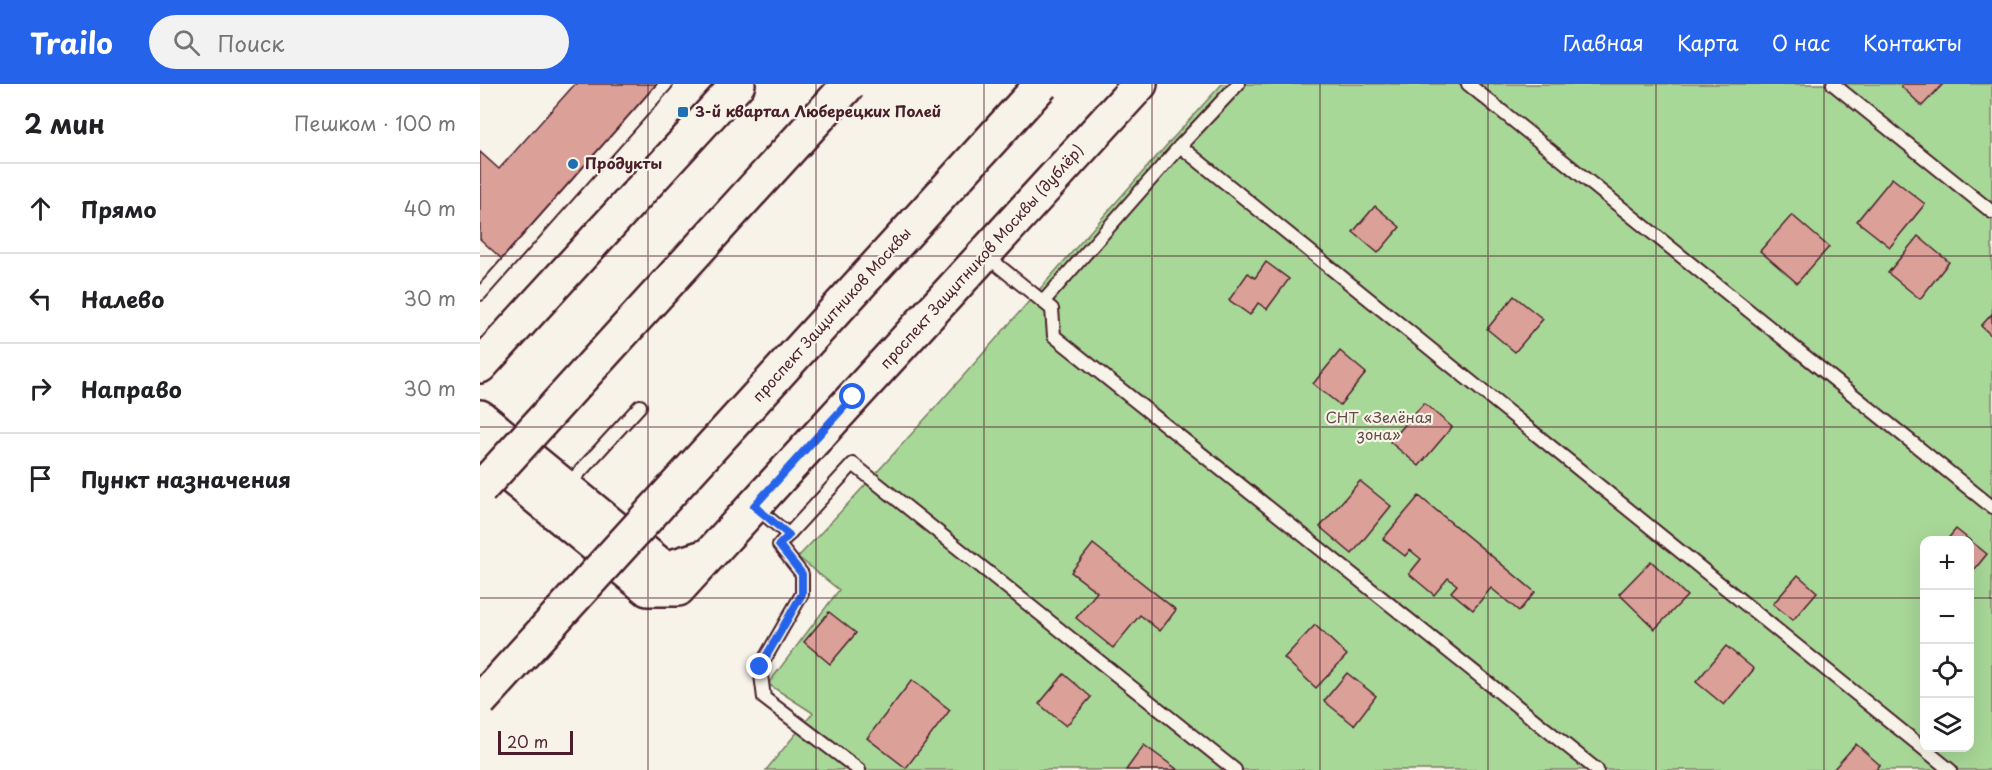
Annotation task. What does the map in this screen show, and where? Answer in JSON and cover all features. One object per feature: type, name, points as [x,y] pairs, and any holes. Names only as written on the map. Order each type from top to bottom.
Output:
[{"type":"street","points":[[480,366],[738,84]]},
{"type":"street","points":[[480,489],[496,453],[849,84]]},
{"type":"street","name":"проспект Защитников Москвы","points":[[480,701],[1042,84]]},
{"type":"street","name":"проспект Защитников Москвы (дублёр)","points":[[496,453],[648,589],[678,589],[1140,84]]},
{"type":"street","points":[[480,417],[665,569],[708,556]]},
{"type":"lane","points":[[480,294],[666,84]]},
{"type":"lane","points":[[1043,302],[1180,146],[1238,84]]},
{"type":"lane","points":[[1468,84],[1992,507]]},
{"type":"lane","points":[[1833,84],[1992,212]]},
{"type":"lane","points":[[1180,146],[1950,770]]},
{"type":"lane","points":[[984,254],[1052,309],[1054,336],[1597,770]]},
{"type":"lane","points":[[566,488],[640,406]]},
{"type":"lane","points":[[859,770],[764,698],[760,667],[802,594],[802,574],[779,545],[853,464],[1235,770]]},
{"type":"lane","points":[[754,506],[789,535]]},
{"type":"green space","name":"СНТ «Зелёная зона»","points":[[1222,84],[1992,84],[1992,770],[766,770],[813,713],[768,684],[839,590],[798,557],[906,440]]},
{"type":"building","points":[[575,84],[661,84],[504,261],[480,239],[480,152],[499,169]]},
{"type":"building","points":[[1903,84],[1943,84],[1922,106],[1901,86]]},
{"type":"building","points":[[1892,178],[1925,204],[1890,247],[1857,221]]},
{"type":"building","points":[[1375,206],[1400,227],[1378,253],[1353,232]]},
{"type":"building","points":[[1792,215],[1829,247],[1797,283],[1760,251]]},
{"type":"building","points":[[1918,236],[1949,262],[1920,299],[1888,273]]},
{"type":"building","points":[[1266,262],[1289,279],[1267,309],[1258,303],[1250,315],[1229,300],[1248,273],[1255,278]]},
{"type":"building","points":[[1514,296],[1543,319],[1515,352],[1487,329]]},
{"type":"building","points":[[1992,314],[1992,336],[1981,326]]},
{"type":"building","points":[[1340,351],[1366,373],[1340,405],[1313,384]]},
{"type":"building","points":[[1424,403],[1452,427],[1419,466],[1390,442]]},
{"type":"building","points":[[1360,481],[1391,506],[1352,554],[1320,527]]},
{"type":"building","points":[[1419,496],[1535,592],[1519,611],[1491,588],[1473,610],[1451,592],[1457,585],[1448,578],[1434,595],[1409,574],[1421,559],[1410,550],[1405,556],[1383,539]]},
{"type":"building","points":[[1956,529],[1965,536],[1950,536]]},
{"type":"building","points":[[1093,544],[1176,610],[1160,631],[1140,615],[1113,648],[1076,618],[1097,592],[1071,572]]},
{"type":"building","points":[[1974,544],[1987,554],[1974,570]]},
{"type":"building","points":[[1651,561],[1687,596],[1655,629],[1619,594]]},
{"type":"building","points":[[1798,575],[1817,592],[1793,620],[1773,604]]},
{"type":"building","points":[[829,612],[856,633],[830,664],[804,642]]},
{"type":"building","points":[[1315,625],[1347,655],[1316,688],[1284,658]]},
{"type":"building","points":[[1726,646],[1754,669],[1724,705],[1696,682]]},
{"type":"building","points":[[1347,673],[1376,696],[1354,725],[1324,701]]},
{"type":"building","points":[[1064,674],[1091,697],[1066,726],[1039,704]]},
{"type":"building","points":[[912,680],[950,710],[906,768],[867,738]]},
{"type":"building","points":[[1856,744],[1880,765],[1876,770],[1833,770]]},
{"type":"building","points":[[1144,745],[1178,770],[1126,770]]},
{"type":"place","name":"3-й квартал Люберецких Полей","points":[[683,112]]},
{"type":"place","name":"Продукты","points":[[573,164]]},
{"type":"route","points":[[760,667],[802,594],[802,574],[779,545],[789,535],[754,506],[853,397]]}]
